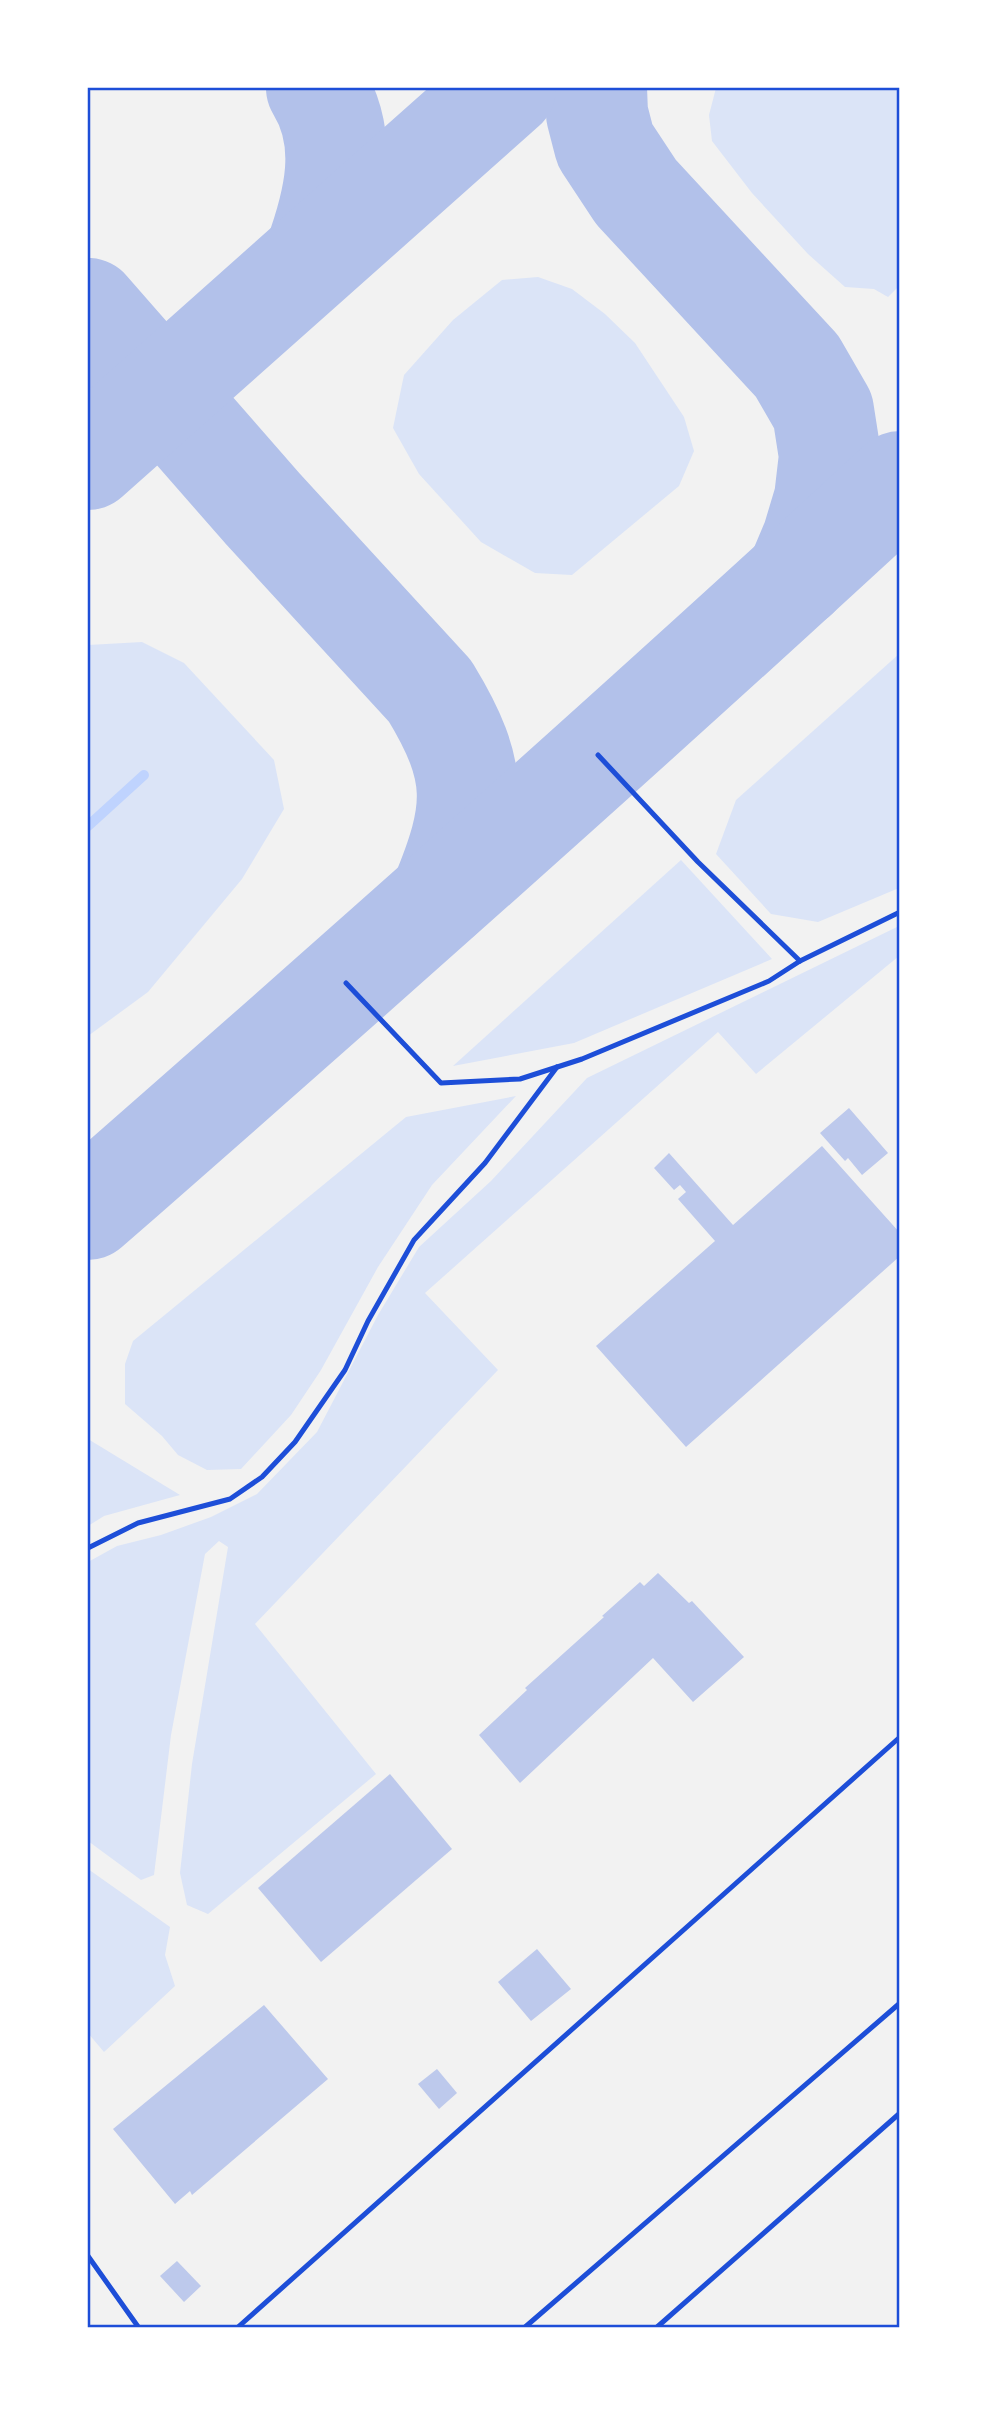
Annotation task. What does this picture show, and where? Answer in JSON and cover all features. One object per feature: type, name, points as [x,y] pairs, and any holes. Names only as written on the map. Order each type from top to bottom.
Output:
[{"type":"lane","points":[[598,755],[698,862],[800,961]]},
{"type":"lane","points":[[346,983],[440,1083],[520,1079],[582,1059],[769,981],[800,961],[900,912]]},
{"type":"lane","points":[[88,1548],[138,1523],[230,1499],[262,1477],[295,1442],[345,1370],[368,1321],[414,1240],[485,1163],[557,1067]]},
{"type":"lane","points":[[237,2328],[900,1737]]},
{"type":"lane","points":[[524,2328],[900,2003]]},
{"type":"lane","points":[[656,2328],[900,2113]]},
{"type":"lane","points":[[88,2256],[139,2328]]},
{"type":"shaded area","points":[[716,88],[899,88],[899,286],[888,297],[874,289],[845,287],[808,254],[752,193],[712,141],[709,115]]},
{"type":"shaded area","points":[[538,277],[572,289],[605,314],[635,343],[684,417],[694,451],[679,486],[572,575],[535,573],[481,542],[419,474],[393,428],[404,375],[453,320],[502,280]]},
{"type":"shaded area","points":[[142,642],[184,663],[274,760],[284,809],[242,879],[148,992],[88,1036],[88,645]]},
{"type":"shaded area","points":[[899,654],[899,888],[818,922],[771,914],[716,854],[736,800]]},
{"type":"shaded area","points":[[681,860],[772,959],[574,1043],[453,1066]]},
{"type":"shaded area","points":[[899,926],[899,956],[756,1074],[718,1032],[425,1293],[498,1370],[255,1624],[376,1774],[208,1914],[187,1905],[180,1873],[192,1764],[228,1547],[219,1541],[205,1554],[171,1735],[154,1875],[141,1880],[88,1841],[88,1562],[117,1546],[161,1535],[211,1517],[257,1494],[317,1432],[378,1315],[419,1247],[491,1181],[587,1078]]},
{"type":"shaded area","points":[[516,1096],[432,1185],[378,1267],[321,1370],[291,1415],[241,1469],[207,1470],[178,1455],[162,1436],[125,1404],[125,1364],[133,1341],[406,1117]]},
{"type":"shaded area","points":[[88,1439],[180,1495],[104,1516],[88,1526]]},
{"type":"shaded area","points":[[88,1869],[170,1927],[165,1955],[175,1986],[104,2052],[88,2033]]},
{"type":"building","points":[[849,1108],[888,1153],[862,1175],[848,1158],[845,1161],[820,1133]]},
{"type":"building","points":[[822,1146],[900,1233],[900,1256],[686,1447],[596,1346],[715,1241],[678,1199],[686,1192],[680,1185],[674,1190],[654,1168],[669,1153],[733,1225]]},
{"type":"building","points":[[658,1573],[689,1603],[692,1601],[744,1657],[693,1702],[653,1658],[520,1783],[479,1735],[527,1690],[525,1688],[604,1617],[602,1616],[640,1582],[644,1586]]},
{"type":"building","points":[[390,1774],[452,1849],[321,1962],[258,1888]]},
{"type":"building","points":[[537,1949],[571,1989],[531,2021],[498,1982]]},
{"type":"building","points":[[264,2005],[328,2079],[192,2195],[190,2191],[175,2204],[113,2129]]},
{"type":"building","points":[[437,2069],[457,2093],[439,2109],[418,2084]]},
{"type":"building","points":[[177,2261],[201,2286],[184,2302],[160,2276]]},
{"type":"waterway","points":[[88,826],[144,775]]},
{"type":"taxiway","points":[[315,256],[328,214],[336,171],[333,129],[317,88]]},
{"type":"taxiway","points":[[88,459],[505,88]]},
{"type":"taxiway","points":[[596,88],[597,114],[605,145],[636,192],[797,366],[823,411],[830,456],[825,499],[813,539],[797,577]]},
{"type":"taxiway","points":[[88,309],[263,509],[430,691],[458,746],[468,792],[467,815],[461,840],[441,897]]},
{"type":"taxiway","points":[[88,1209],[496,849],[900,482]]}]
